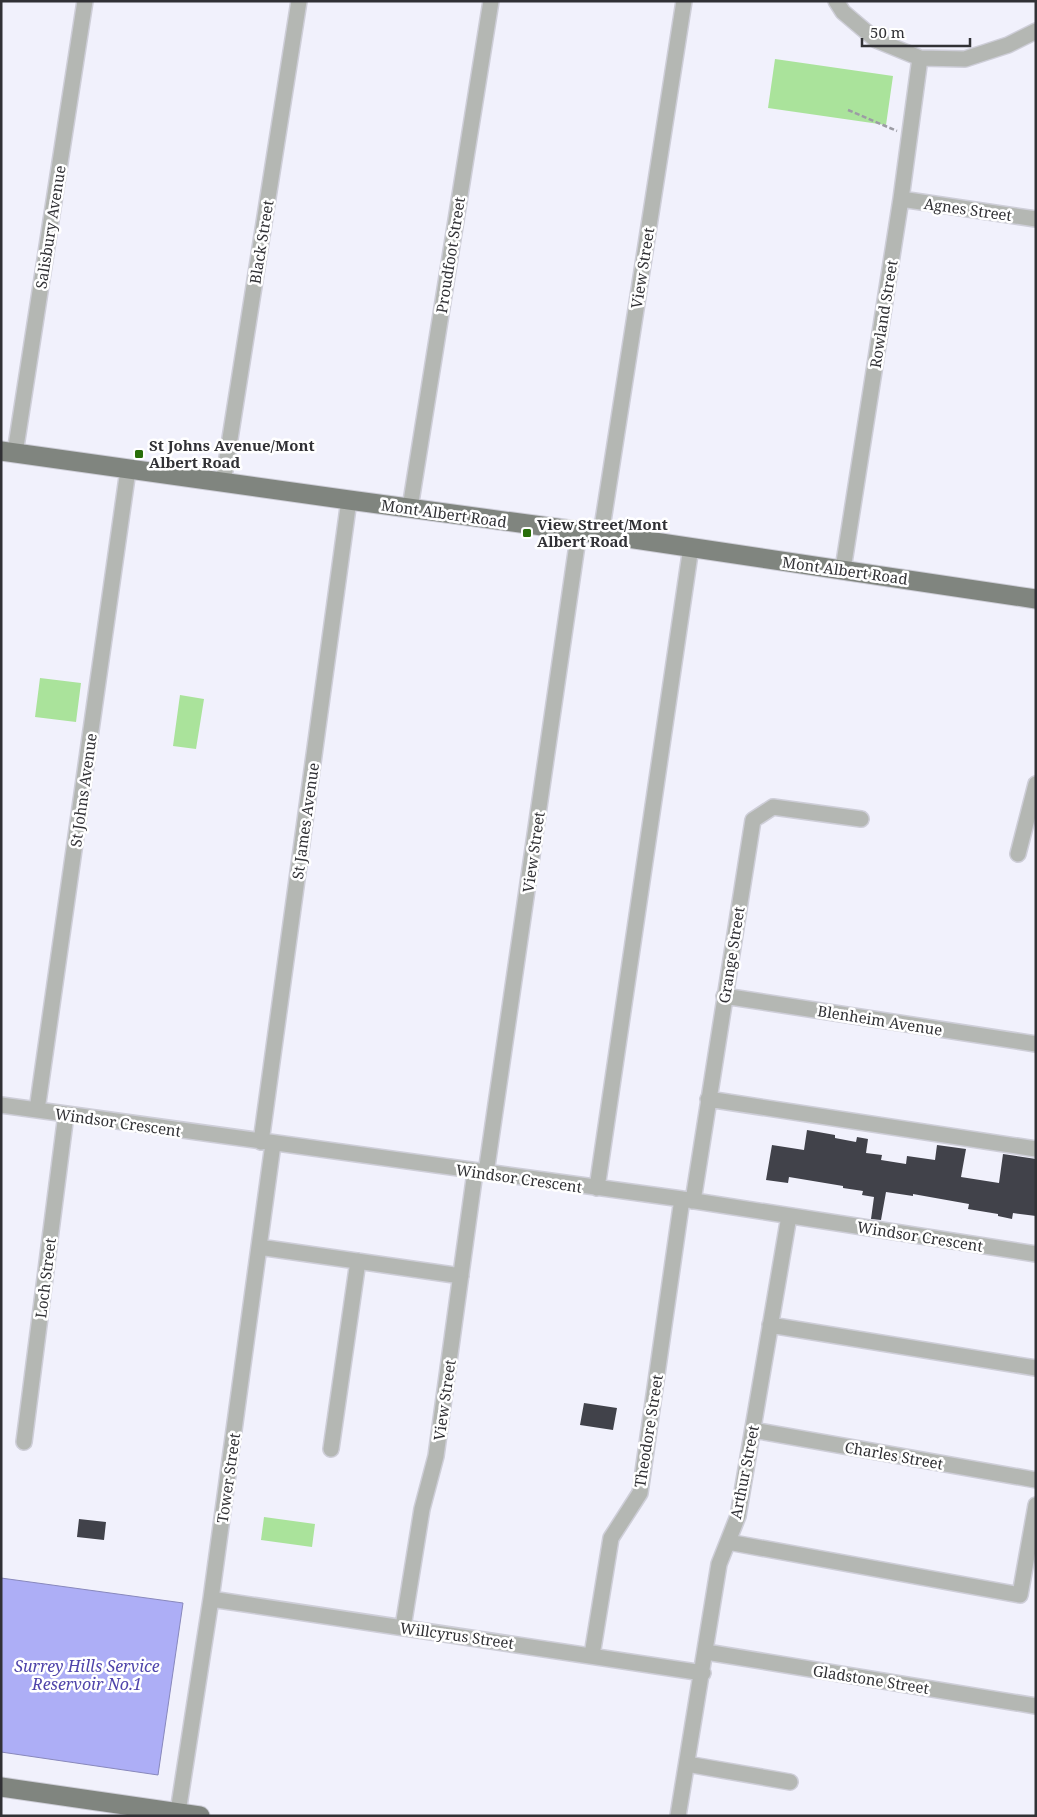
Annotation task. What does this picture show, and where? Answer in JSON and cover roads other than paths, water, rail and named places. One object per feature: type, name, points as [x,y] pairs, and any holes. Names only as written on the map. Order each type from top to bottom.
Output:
[{"type":"main road","name":"Mont Albert Road","points":[[8,452],[601,534],[1036,599]]},
{"type":"main road","points":[[1,1787],[200,1816]]},
{"type":"street","name":"Salisbury Avenue","points":[[8,452],[85,1]]},
{"type":"street","name":"Black Street","points":[[223,483],[299,1]]},
{"type":"street","name":"Proudfoot Street","points":[[410,508],[491,1]]},
{"type":"street","name":"View Street","points":[[601,534],[684,1]]},
{"type":"street","points":[[836,1],[843,12],[876,40],[920,58],[965,59],[1008,45],[1036,31]]},
{"type":"street","name":"Rowland Street","points":[[843,570],[920,58]]},
{"type":"street","name":"Agnes Street","points":[[900,199],[1036,219]]},
{"type":"street","name":"St Johns Avenue","points":[[37,1110],[128,470]]},
{"type":"street","name":"St James Avenue","points":[[267,1143],[349,500]]},
{"type":"street","name":"View Street","points":[[403,1627],[422,1509],[436,1456],[461,1276],[481,1173],[579,531]]},
{"type":"street","points":[[597,1188],[691,547]]},
{"type":"street","points":[[1018,854],[1036,784]]},
{"type":"street","name":"Grange Street","points":[[687,1200],[708,1099],[753,820],[773,807],[861,819]]},
{"type":"street","name":"Blenheim Avenue","points":[[724,996],[1036,1044]]},
{"type":"street","points":[[708,1099],[1036,1149]]},
{"type":"street","name":"Windsor Crescent","points":[[1,1105],[481,1173],[687,1200],[1036,1254]]},
{"type":"street","name":"Loch Street","points":[[24,1442],[66,1114]]},
{"type":"street","name":"Tower Street","points":[[178,1812],[211,1599],[259,1247],[267,1143]]},
{"type":"street","name":"Theodore Street","points":[[592,1655],[611,1538],[640,1493],[687,1200]]},
{"type":"street","name":"Arthur Street","points":[[678,1816],[703,1673],[719,1564],[738,1516],[789,1216]]},
{"type":"street","points":[[259,1247],[461,1276]]},
{"type":"street","points":[[331,1449],[358,1261]]},
{"type":"street","points":[[770,1325],[1036,1368]]},
{"type":"street","name":"Charles Street","points":[[753,1430],[1036,1480]]},
{"type":"street","points":[[728,1542],[1020,1595],[1036,1505]]},
{"type":"street","name":"Willcyrus Street","points":[[211,1599],[703,1673]]},
{"type":"street","name":"Gladstone Street","points":[[706,1652],[1036,1706]]},
{"type":"street","points":[[687,1764],[790,1782]]},
{"type":"water","name":"Surrey Hills Service Reservoir No.1","points":[[1,1578],[183,1603],[158,1775],[1,1752]]},
{"type":"place","name":"St Johns Avenue/Mont Albert Road","points":[[139,454]]},
{"type":"place","name":"View Street/Mont Albert Road","points":[[527,533]]}]
